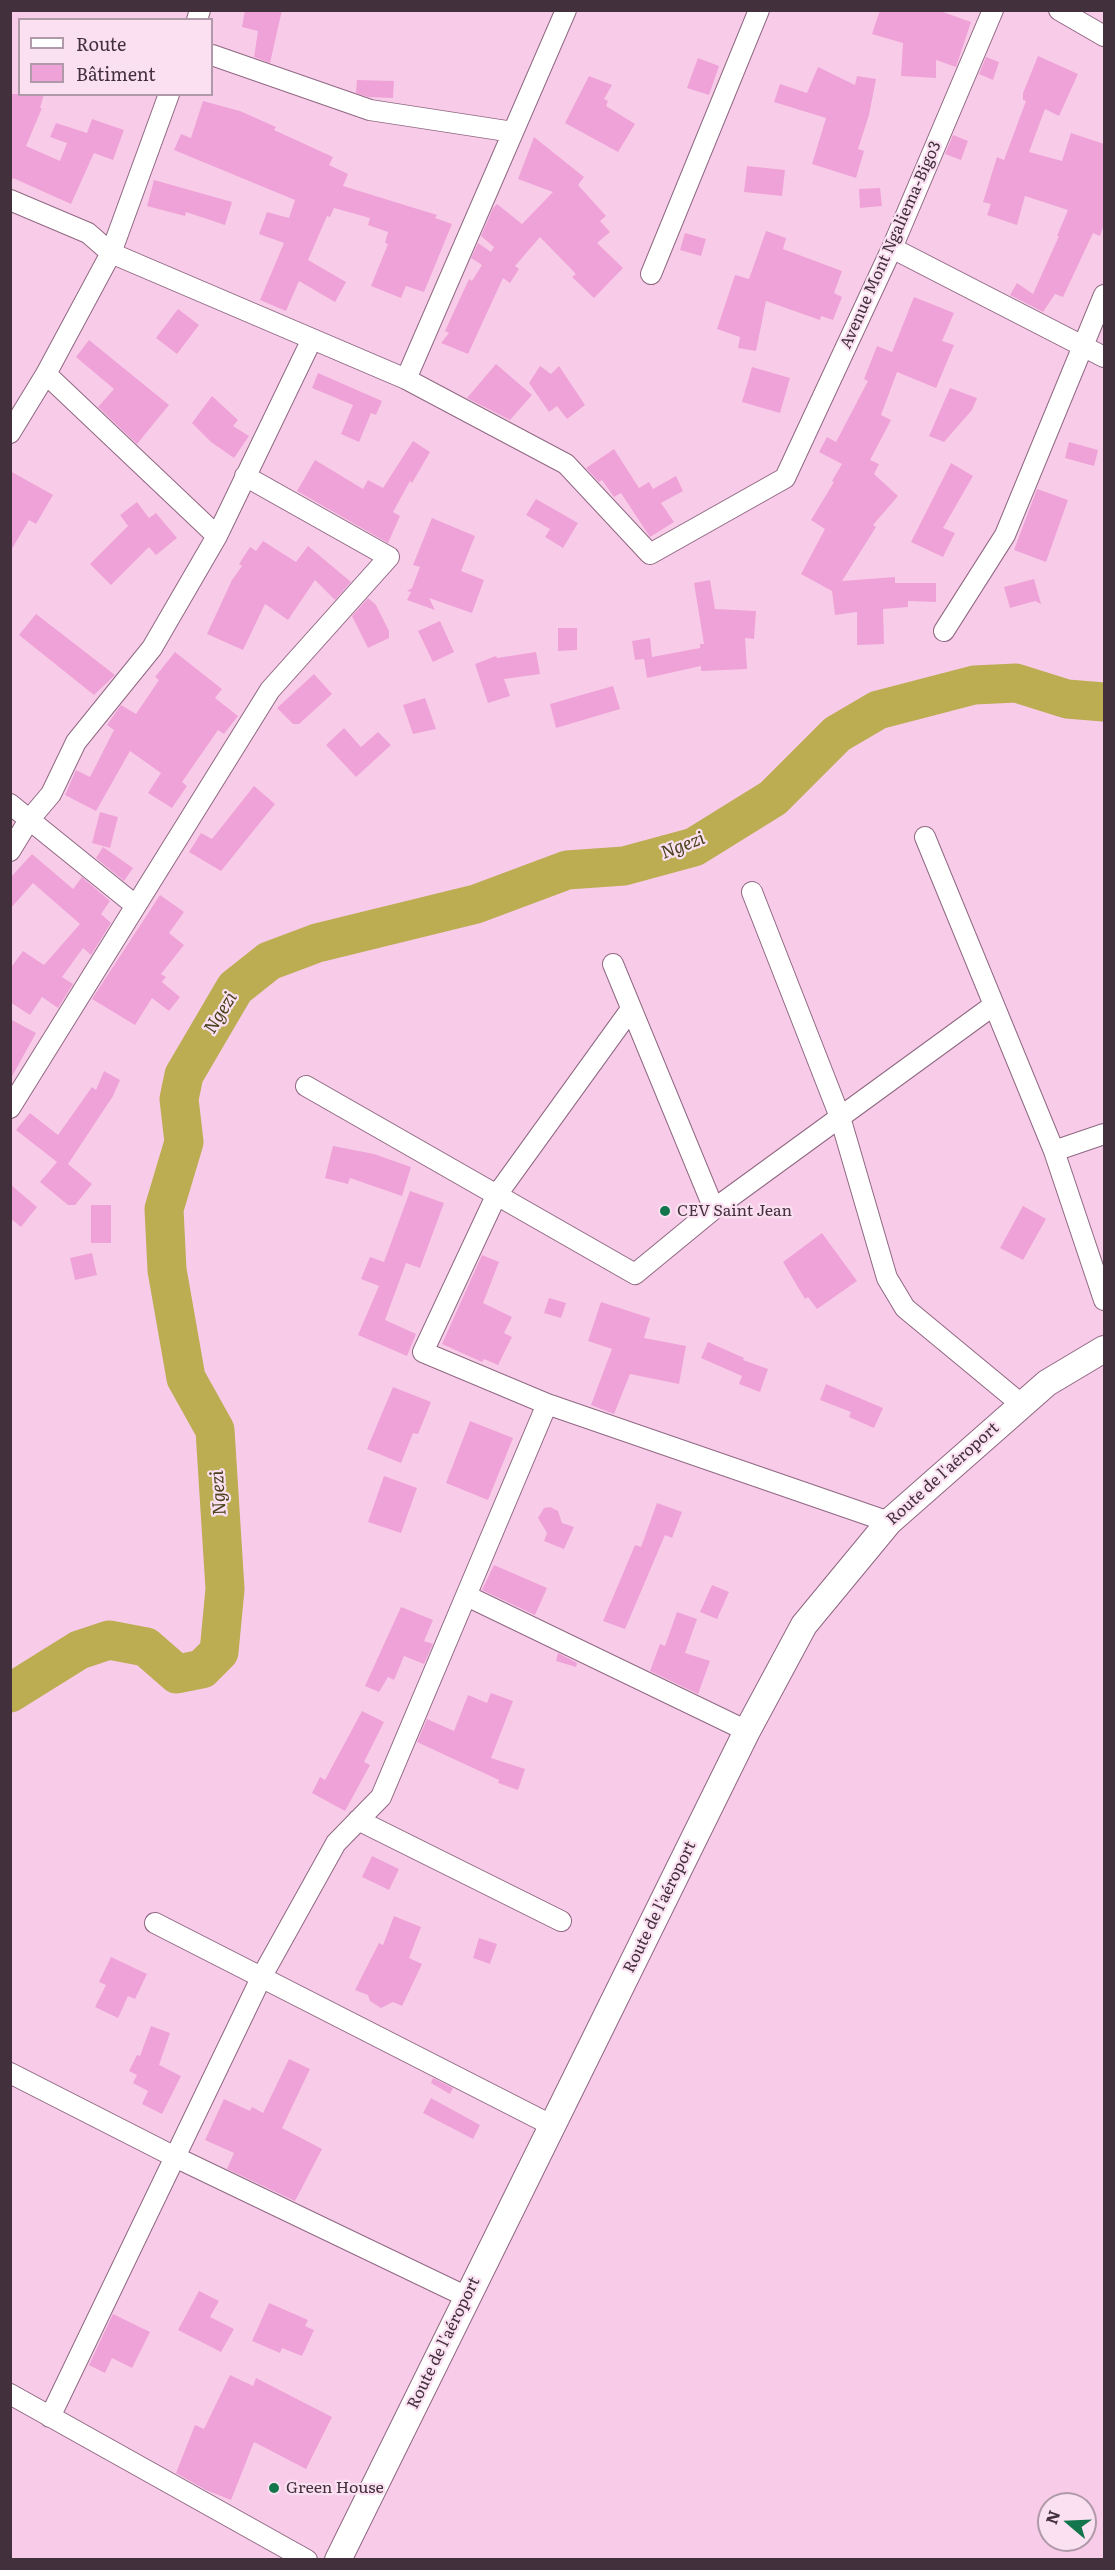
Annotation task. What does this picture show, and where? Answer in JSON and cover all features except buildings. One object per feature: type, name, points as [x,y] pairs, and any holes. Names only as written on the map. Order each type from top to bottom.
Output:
[{"type":"street","points":[[10,200],[88,233],[111,253],[406,380],[566,10]]},
{"type":"street","points":[[651,274],[759,10]]},
{"type":"street","name":"Avenue Mont Ngaliema-Bigo3","points":[[406,380],[566,464],[650,554],[785,478],[892,248],[993,10]]},
{"type":"street","points":[[1059,10],[1104,36]]},
{"type":"street","points":[[213,55],[370,110],[513,132]]},
{"type":"street","points":[[10,433],[46,374],[111,253],[168,96]]},
{"type":"street","points":[[892,248],[1104,357]]},
{"type":"street","points":[[944,631],[1005,535],[1104,295]]},
{"type":"street","points":[[10,851],[29,820],[51,794],[76,742],[152,648],[217,536],[312,339]]},
{"type":"street","points":[[46,374],[217,536]]},
{"type":"street","points":[[10,1108],[270,690],[389,557],[245,476]]},
{"type":"street","points":[[10,804],[135,905]]},
{"type":"street","points":[[925,837],[1054,1151],[1104,1300]]},
{"type":"street","points":[[752,892],[840,1117],[887,1278],[905,1308],[1021,1404]]},
{"type":"street","points":[[613,964],[714,1209]]},
{"type":"street","points":[[306,1086],[635,1274],[714,1209],[994,1005]]},
{"type":"street","points":[[631,1009],[496,1196],[423,1352],[547,1404],[889,1522]]},
{"type":"street","points":[[1054,1151],[1104,1134]]},
{"type":"street","name":"Route de l'aéroport","points":[[338,2559],[747,1731],[804,1625],[889,1522],[1047,1383],[1104,1349]]},
{"type":"street","points":[[50,2417],[262,1976],[336,1843],[381,1797],[547,1404]]},
{"type":"street","points":[[467,1596],[747,1731]]},
{"type":"street","points":[[358,1820],[561,1921]]},
{"type":"street","points":[[155,1923],[553,2126]]},
{"type":"street","points":[[10,2073],[175,2157],[467,2297]]},
{"type":"street","points":[[10,2394],[307,2559]]},
{"type":"waterway","name":"Ngezi","points":[[10,1693],[79,1650],[109,1640],[146,1647],[177,1674],[202,1669],[219,1652],[225,1589],[215,1430],[186,1378],[167,1270],[164,1209],[184,1142],[179,1099],[184,1075],[235,988],[269,961],[317,943],[476,904],[567,870],[624,866],[694,847],[773,798],[837,734],[878,710],[974,685],[1016,683],[1067,699],[1104,702]]},
{"type":"place","name":"CEV Saint Jean","points":[[665,1211]]},
{"type":"place","name":"Green House","points":[[274,2488]]}]
